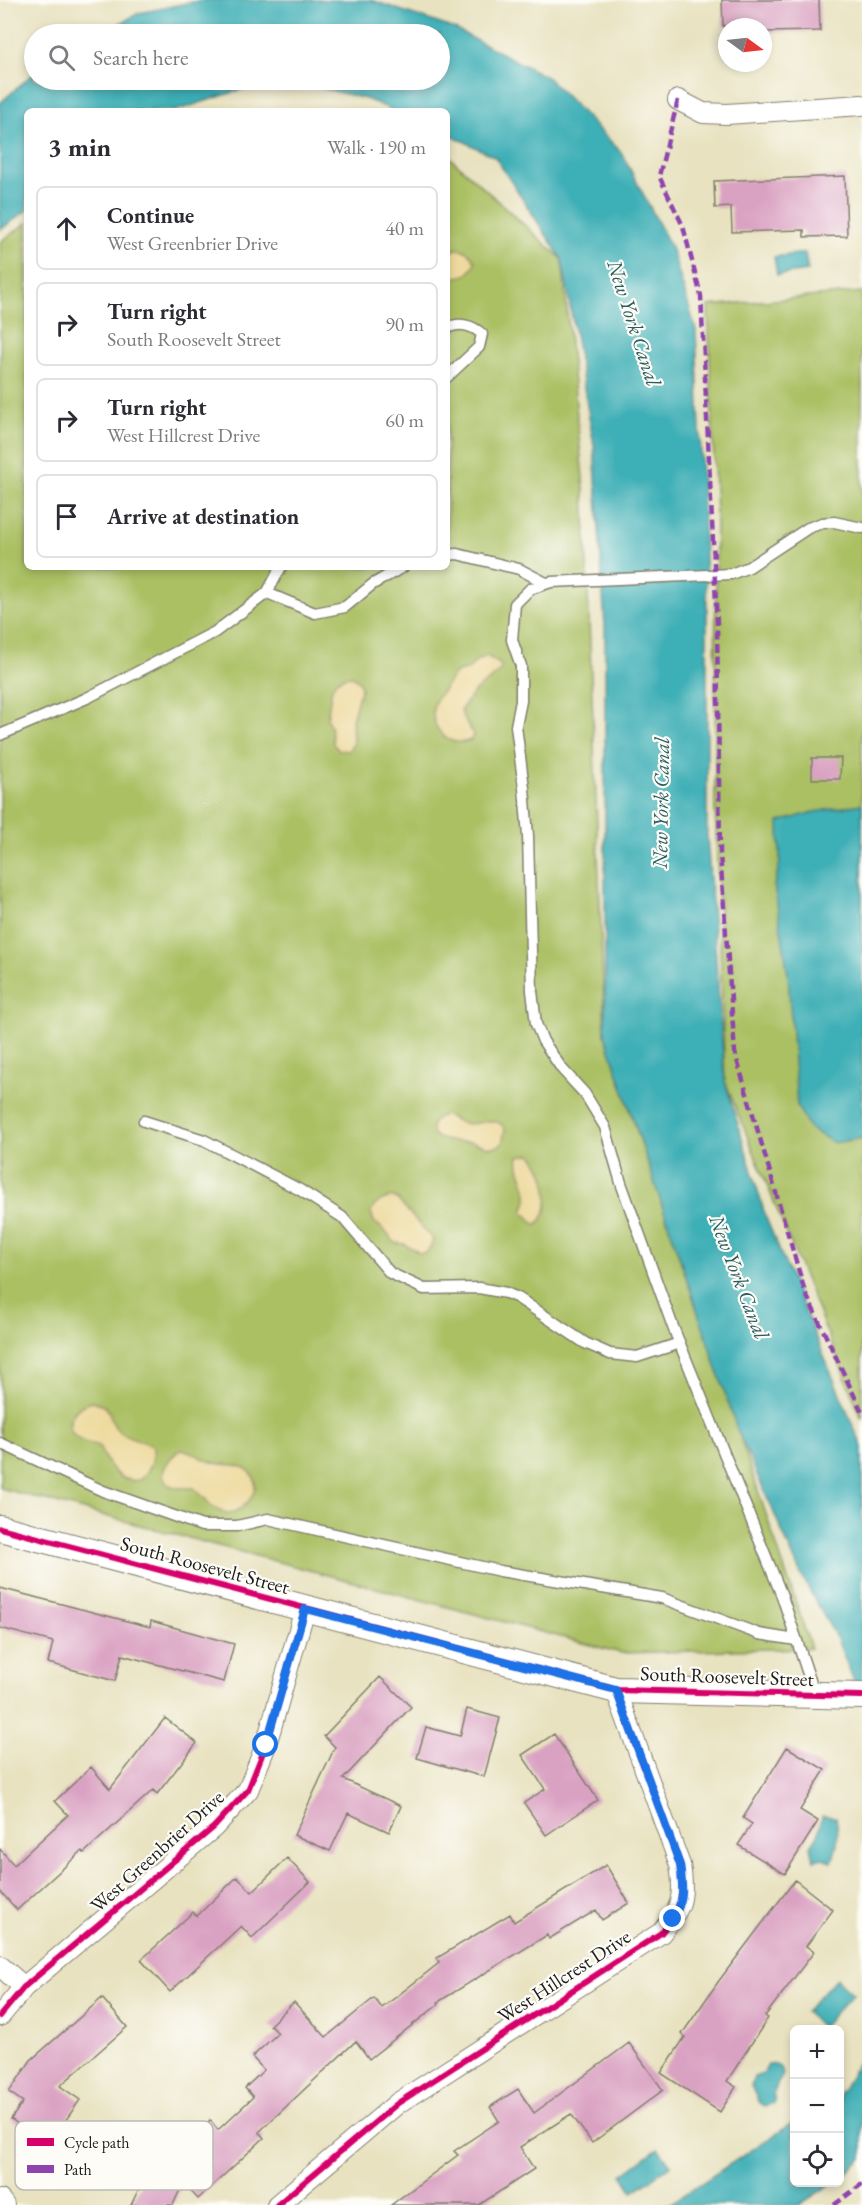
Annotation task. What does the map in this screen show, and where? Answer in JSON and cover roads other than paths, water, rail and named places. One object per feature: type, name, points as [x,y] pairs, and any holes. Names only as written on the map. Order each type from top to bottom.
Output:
[{"type":"street","points":[[678,100],[703,113],[727,114],[862,105]]},
{"type":"street","name":"South Roosevelt Street","points":[[0,1528],[616,1690],[862,1696]]},
{"type":"street","name":"West Greenbrier Drive","points":[[0,2016],[24,1987],[214,1827],[248,1790],[266,1745],[305,1609]]},
{"type":"street","name":"West Hillcrest Drive","points":[[277,2205],[399,2103],[661,1933],[673,1919],[682,1902],[680,1865],[616,1690]]},
{"type":"street","points":[[0,1966],[24,1987]]},
{"type":"street","points":[[0,2200],[4,2205]]},
{"type":"lane","points":[[450,327],[456,324],[475,328],[482,334],[479,347],[450,374]]},
{"type":"lane","points":[[824,1695],[796,1640],[773,1574],[680,1343],[621,1183],[605,1127],[585,1094],[562,1069],[549,1050],[536,1024],[532,991],[528,836],[516,726],[521,701],[521,666],[512,640],[515,604],[530,589],[546,583],[587,579],[731,574],[749,567],[808,528],[822,523],[834,522],[862,528]]},
{"type":"lane","points":[[450,555],[457,554],[519,569],[546,583]]},
{"type":"lane","points":[[0,735],[87,698],[215,632],[267,593],[279,570]]},
{"type":"lane","points":[[267,593],[315,613],[345,607],[373,584],[398,570]]},
{"type":"lane","points":[[144,1121],[204,1140],[300,1190],[342,1216],[390,1273],[424,1289],[479,1288],[506,1293],[518,1298],[585,1343],[610,1354],[637,1357],[680,1343]]},
{"type":"lane","points":[[0,1443],[103,1491],[202,1526],[237,1526],[268,1520],[500,1570],[662,1598],[759,1634],[796,1640]]},
{"type":"water","points":[[202,0],[371,0],[441,24],[119,24],[139,13]]},
{"type":"water","name":"New York Canal","points":[[450,27],[455,29],[547,77],[621,152],[671,247],[696,330],[707,609],[707,836],[725,1081],[766,1218],[862,1447],[862,1701],[837,1639],[802,1577],[737,1429],[605,1035],[605,627],[594,446],[562,259],[495,157],[450,134],[450,108],[388,108],[366,99],[330,90],[450,90]]},
{"type":"water","points":[[24,82],[24,90],[240,90],[184,108],[24,108],[24,212],[0,230],[0,103]]},
{"type":"water","points":[[805,253],[808,271],[777,275],[774,257]]},
{"type":"water","points":[[862,804],[862,1138],[834,1143],[810,1129],[797,1106],[788,975],[774,885],[780,862],[779,822],[814,812]]},
{"type":"water","points":[[822,1816],[836,1817],[837,1840],[832,1861],[823,1858],[814,1860],[811,1846],[818,1835]]},
{"type":"water","points":[[836,1978],[853,1994],[824,2025],[820,2025],[805,2012]]},
{"type":"water","points":[[862,2055],[862,2159],[844,2175],[844,2133],[844,2088]]},
{"type":"water","points":[[768,2065],[778,2066],[783,2075],[774,2090],[774,2103],[765,2106],[759,2103],[751,2086],[754,2077],[763,2074]]},
{"type":"water","points":[[790,2125],[790,2187],[827,2187],[799,2205],[668,2205]]},
{"type":"water","points":[[658,2148],[671,2165],[633,2192],[622,2175]]}]
